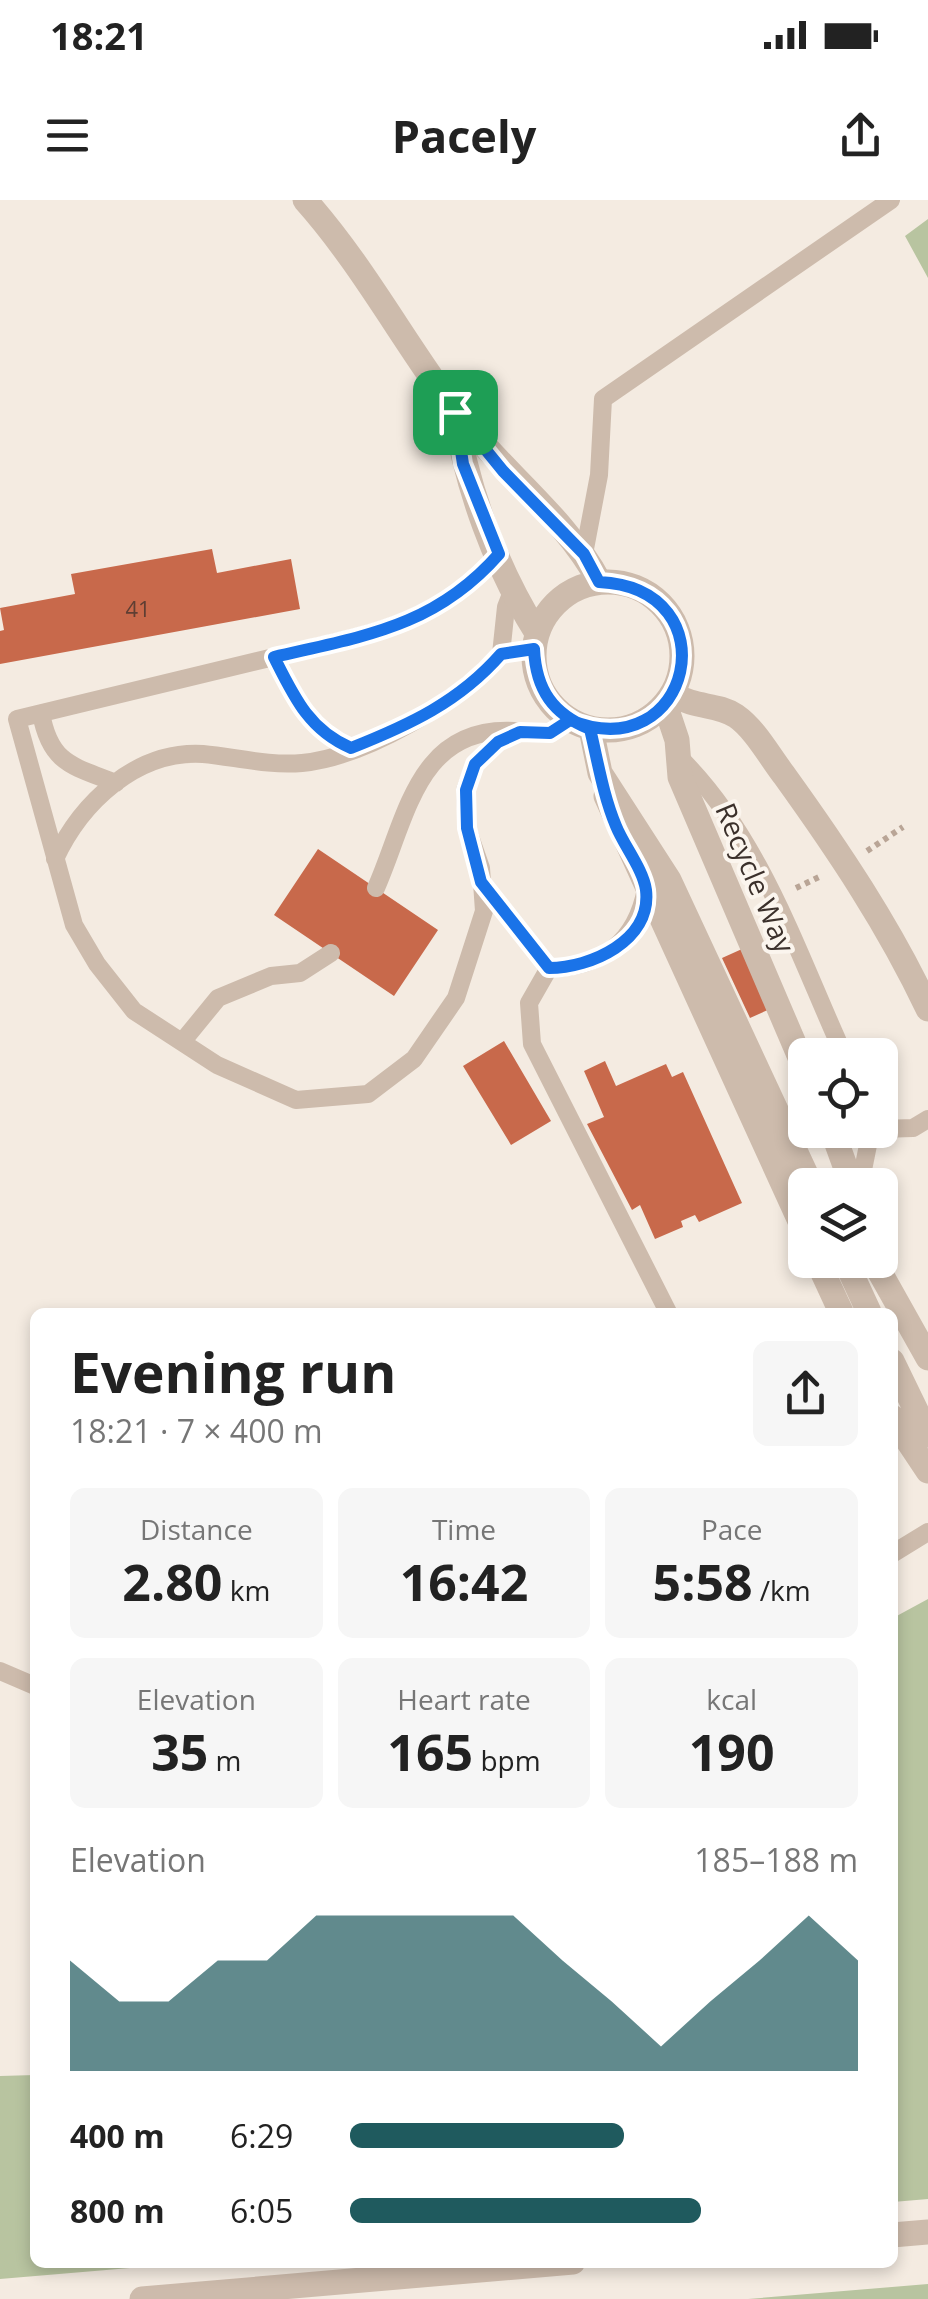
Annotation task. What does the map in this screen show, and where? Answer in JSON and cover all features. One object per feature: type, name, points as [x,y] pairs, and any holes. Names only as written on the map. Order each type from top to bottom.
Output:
[{"type":"street","points":[[305,200],[337,236],[455,412],[503,471],[584,554],[599,582]]},
{"type":"street","points":[[455,412],[463,464],[536,641],[542,690],[580,725],[616,826],[691,976],[788,1194]]},
{"type":"street","points":[[536,641],[560,598],[599,582],[635,587],[666,608],[678,630],[684,654],[669,700],[636,726],[580,725]]},
{"type":"street","points":[[669,700],[716,708],[737,717],[755,736],[824,830],[899,948],[928,1010]]},
{"type":"street","name":"Recycle Way","points":[[669,700],[687,794],[791,1038]]},
{"type":"street","points":[[600,774],[669,880],[803,1168]]},
{"type":"street","points":[[825,1278],[839,1308]]},
{"type":"street","points":[[853,1278],[867,1308]]},
{"type":"street","points":[[884,1278],[926,1350]]},
{"type":"street","points":[[898,1374],[928,1435]]},
{"type":"street","points":[[898,1426],[928,1471]]},
{"type":"street","points":[[898,2235],[928,2232]]},
{"type":"street","points":[[142,2299],[503,2268]]},
{"type":"lane","points":[[584,554],[599,475],[603,399],[891,200]]},
{"type":"lane","points":[[499,554],[460,594],[416,620],[364,638],[17,720],[74,925],[97,964],[134,1011],[217,1065],[296,1100],[368,1094],[414,1059],[456,998],[484,911],[467,828],[466,790],[475,764],[498,742],[520,732]]},
{"type":"lane","points":[[501,654],[506,606],[514,589]]},
{"type":"lane","points":[[55,859],[81,813],[116,783],[176,756],[304,763],[351,748],[447,705],[476,682],[501,654],[536,641]]},
{"type":"lane","points":[[274,657],[298,706],[324,736],[351,748]]},
{"type":"lane","points":[[41,714],[55,755],[116,783]]},
{"type":"lane","points":[[376,888],[421,776],[435,757],[493,730],[550,733],[580,725]]},
{"type":"lane","points":[[678,756],[706,783],[747,842],[836,1038]]},
{"type":"lane","points":[[481,882],[549,968]]},
{"type":"lane","points":[[549,968],[573,968],[602,957],[629,937],[641,916],[646,889]]},
{"type":"lane","points":[[182,1042],[218,998],[271,976],[300,973],[331,953]]},
{"type":"lane","points":[[549,968],[529,1004],[532,1044],[666,1308]]},
{"type":"lane","points":[[898,1128],[913,1128],[928,1119]]},
{"type":"lane","points":[[898,1550],[928,1532]]},
{"type":"lane","points":[[0,1670],[30,1684]]},
{"type":"green space","points":[[928,219],[928,278],[905,236]]},
{"type":"green space","points":[[928,1599],[928,2199],[898,2202],[898,1615]]},
{"type":"green space","points":[[30,2075],[30,2268],[130,2268],[0,2279],[0,2076]]},
{"type":"green space","points":[[928,2284],[928,2299],[748,2299]]},
{"type":"building","points":[[212,549],[217,573],[291,559],[300,609],[0,664],[0,631],[4,630],[0,608],[75,594],[71,574]]},
{"type":"building","points":[[318,849],[438,930],[394,996],[274,915]]},
{"type":"building","points":[[742,949],[770,1009],[750,1018],[722,958]]},
{"type":"building","points":[[504,1041],[551,1121],[511,1145],[463,1066]]},
{"type":"building","points":[[605,1061],[616,1086],[666,1064],[672,1077],[683,1072],[742,1203],[699,1222],[695,1215],[681,1221],[683,1227],[655,1239],[640,1205],[632,1210],[587,1124],[604,1117],[584,1071]]},
{"type":"route","points":[[455,412],[463,464],[499,554],[460,594],[416,620],[364,638],[274,657],[298,706],[324,736],[351,748],[447,705],[476,682],[501,654],[534,649],[535,670],[542,690],[554,707],[590,729],[604,792],[646,889],[641,916],[629,937],[602,957],[573,968],[549,968],[481,882],[467,828],[466,790],[475,764],[498,742],[520,732],[550,733],[570,720],[590,729],[614,731],[636,726],[656,715],[672,694],[681,677],[684,654],[678,630],[666,608],[647,592],[623,583],[599,582],[584,554],[503,471],[455,412]]}]
